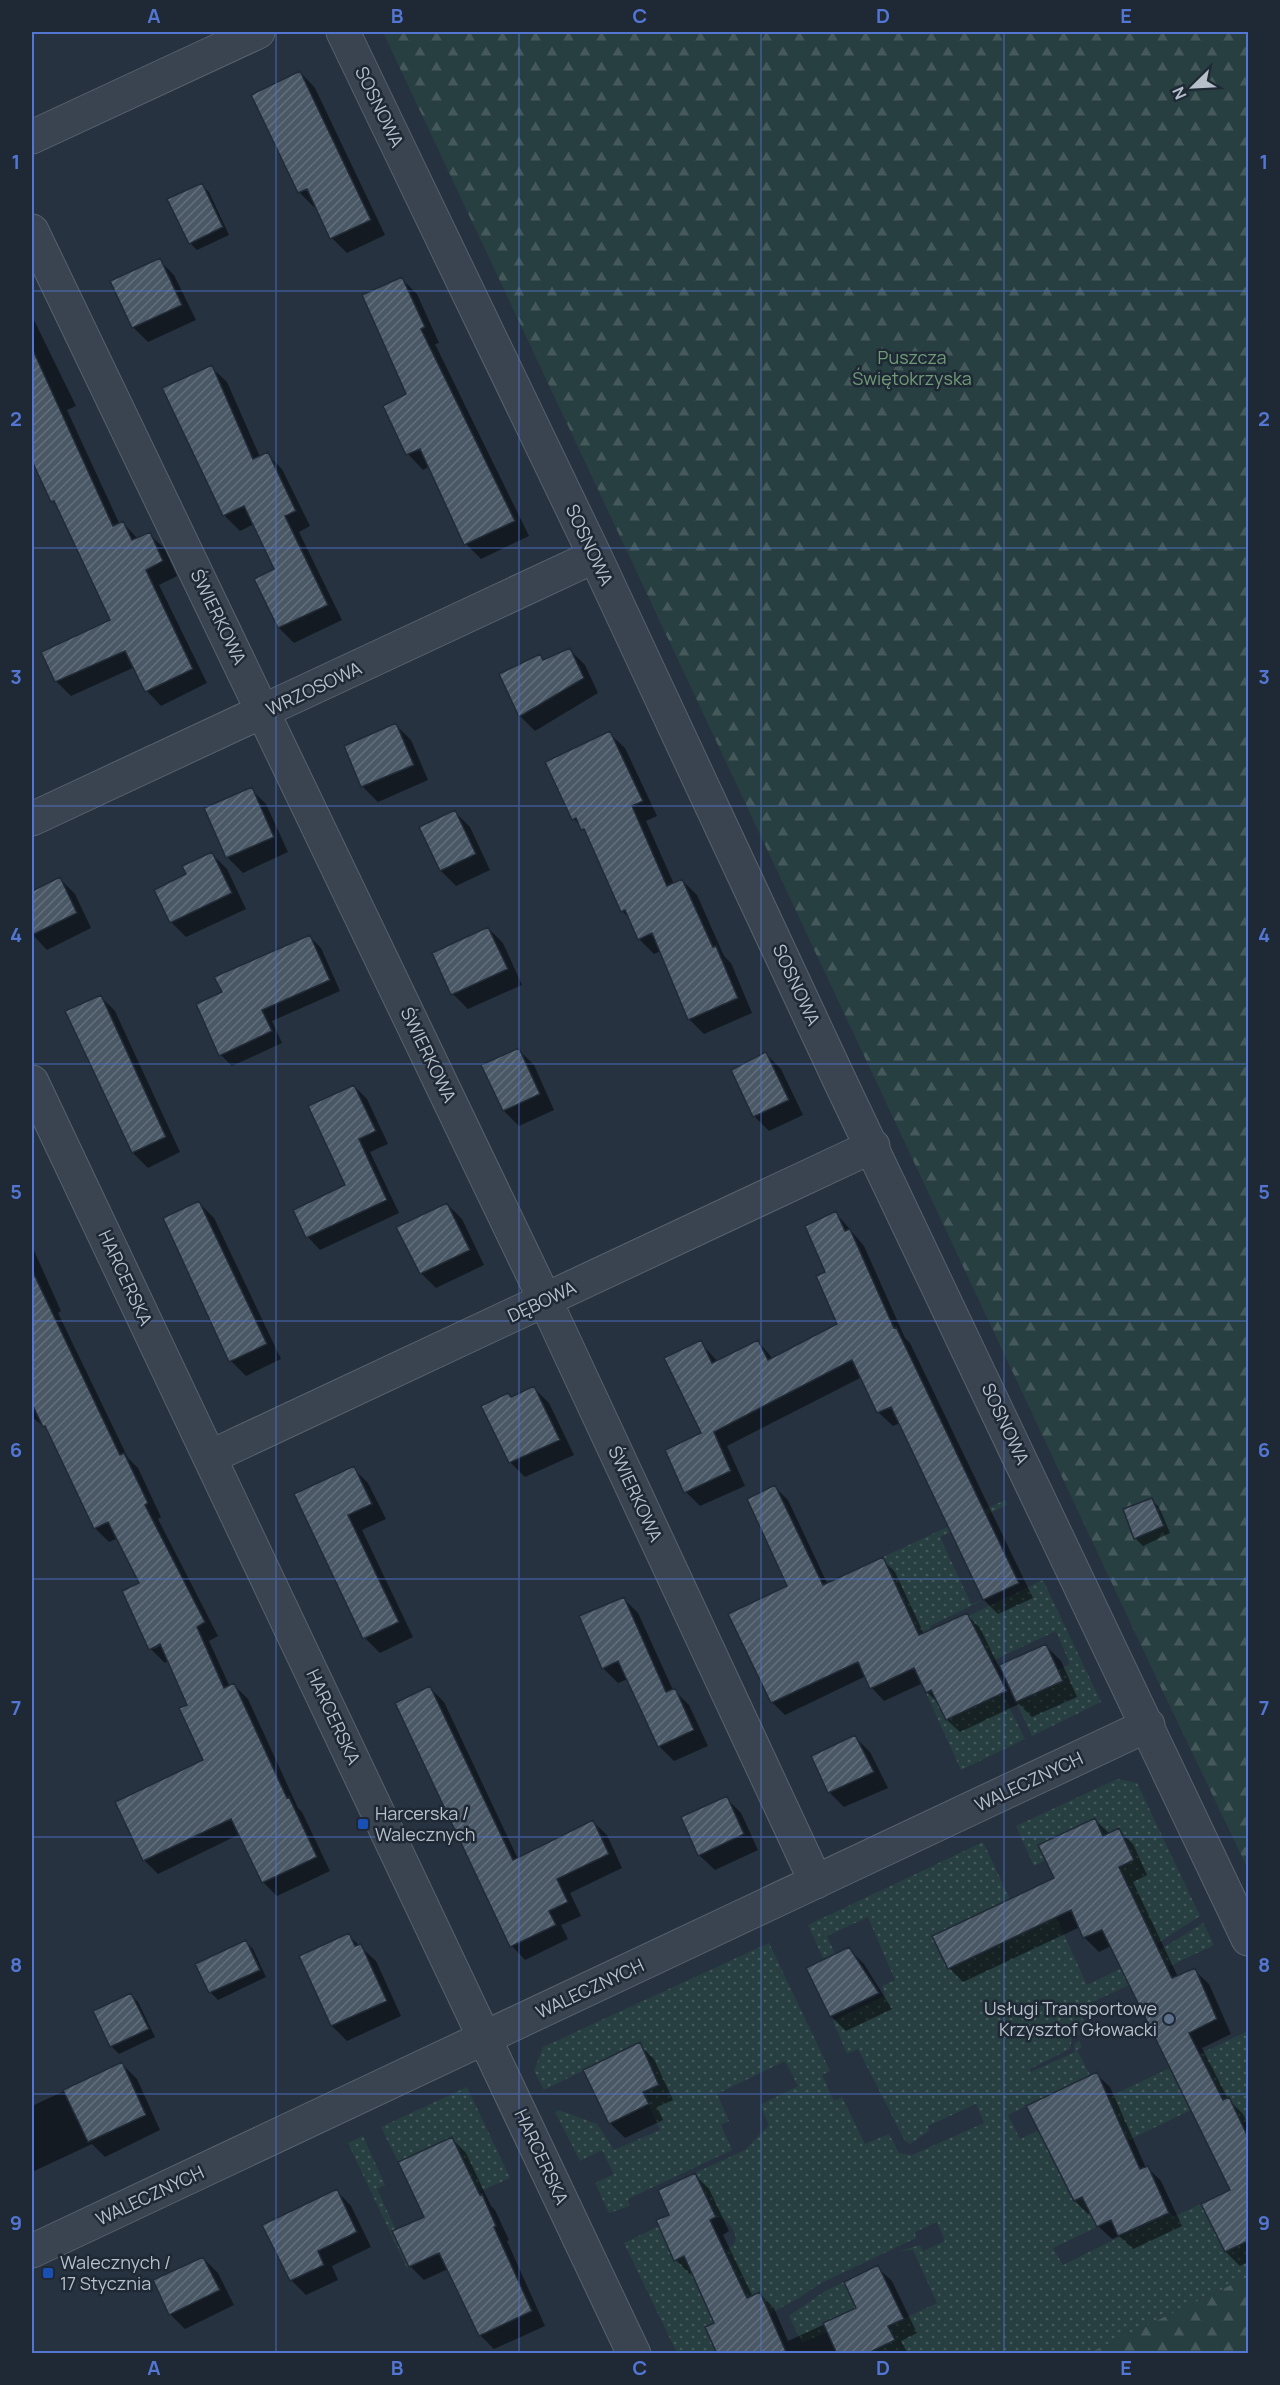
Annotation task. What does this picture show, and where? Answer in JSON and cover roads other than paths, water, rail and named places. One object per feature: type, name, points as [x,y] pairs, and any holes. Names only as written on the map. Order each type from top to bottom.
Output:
[{"type":"street","points":[[32,137],[258,32]]},
{"type":"street","name":"SOSNOWA","points":[[342,32],[595,556],[834,1068],[1248,1939]]},
{"type":"street","name":"ŚWIERKOWA","points":[[32,231],[545,1300],[816,1882]]},
{"type":"street","name":"WRZOSOWA","points":[[32,819],[595,556]]},
{"type":"street","name":"HARCERSKA","points":[[32,1082],[634,2354]]},
{"type":"street","name":"DĘBOWA","points":[[210,1457],[873,1146]]},
{"type":"street","name":"WALECZNYCH","points":[[32,2251],[1148,1725]]},
{"type":"place","name":"Harcerska / Walecznych","points":[[363,1824]]},
{"type":"place","name":"Usługi Transportowe Krzysztof Głowacki","points":[[1169,2019]]},
{"type":"place","name":"Walecznych / 17 Stycznia","points":[[48,2273]]},
{"type":"park label","name":"Puszcza Świętokrzyska","points":[[912,368]]}]
